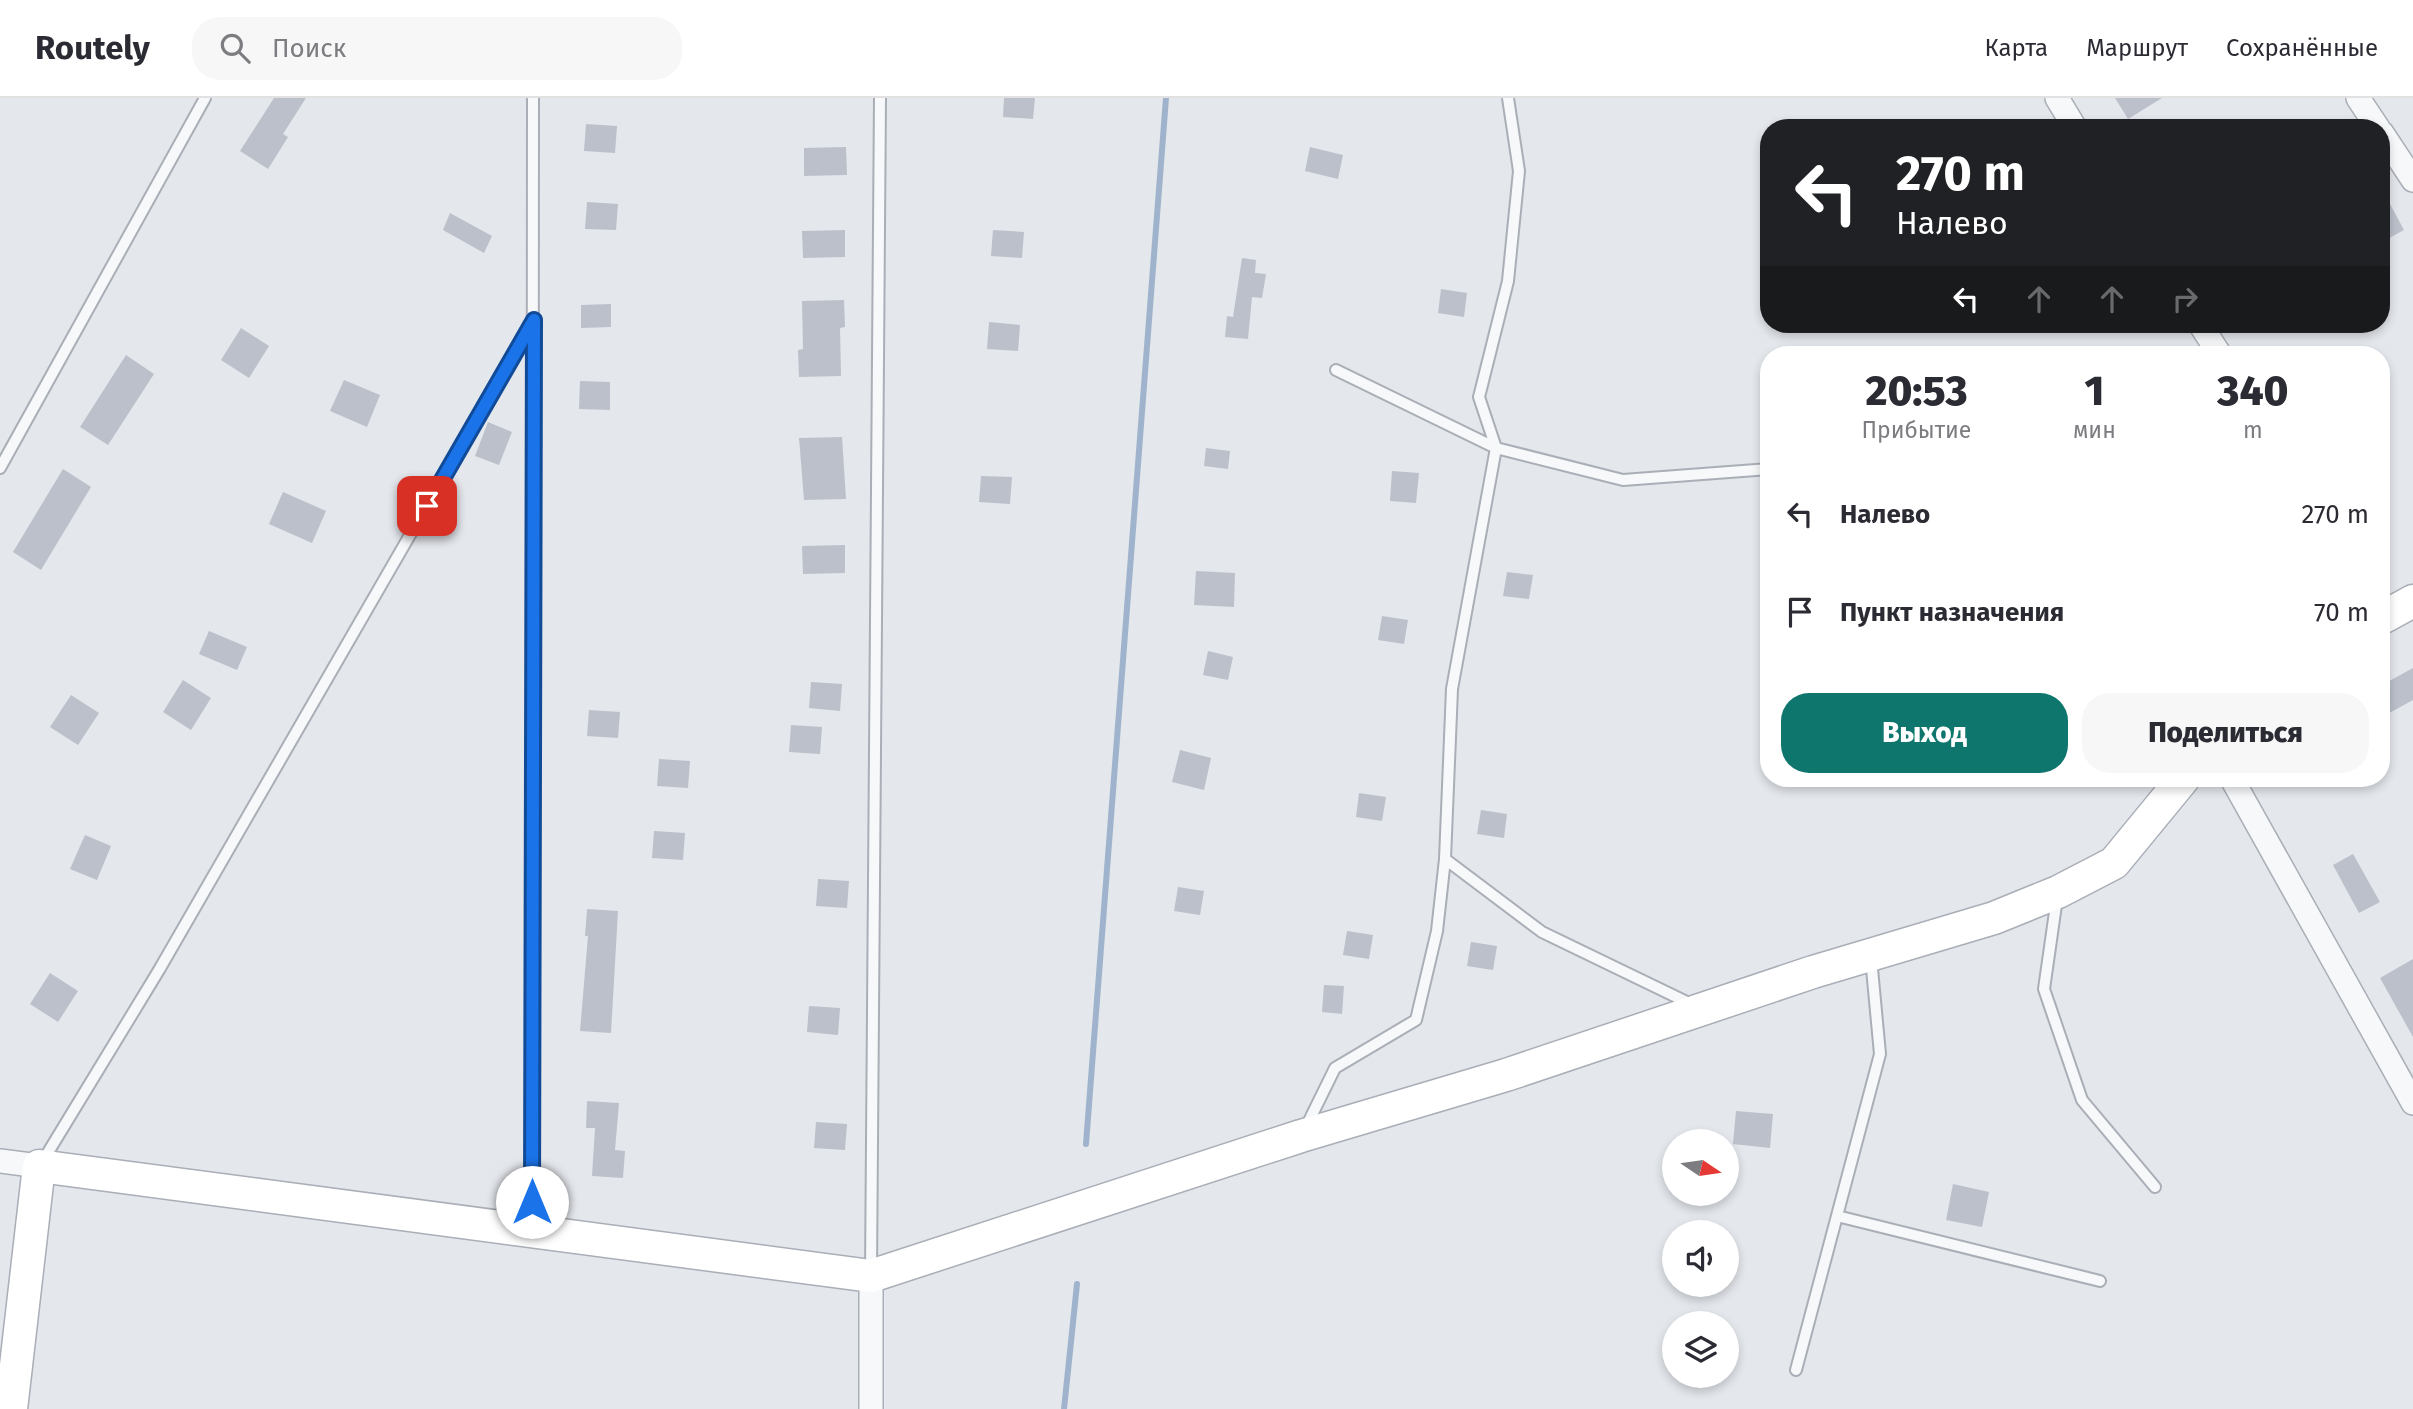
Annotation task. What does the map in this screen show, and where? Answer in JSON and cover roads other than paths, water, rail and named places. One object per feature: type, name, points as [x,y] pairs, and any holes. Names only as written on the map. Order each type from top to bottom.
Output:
[{"type":"street","points":[[2057,98],[2070,119]]},
{"type":"street","points":[[2358,98],[2372,119]]},
{"type":"street","points":[[2390,145],[2413,180]]},
{"type":"street","points":[[2390,612],[2413,601]]},
{"type":"street","points":[[0,1161],[871,1276],[1301,1136],[1506,1075],[1702,1009],[1994,918],[2057,892],[2114,863],[2176,787]]},
{"type":"street","points":[[2236,787],[2413,1103]]},
{"type":"street","points":[[11,1409],[39,1166]]},
{"type":"street","points":[[871,1276],[871,1409]]},
{"type":"lane","points":[[0,468],[205,98]]},
{"type":"lane","points":[[531,1230],[533,98]]},
{"type":"lane","points":[[871,1276],[880,98]]},
{"type":"lane","points":[[1301,1136],[1335,1068],[1416,1020],[1437,931],[1444,859],[1452,689],[1496,447],[1479,397],[1508,281],[1519,171],[1508,98]]},
{"type":"lane","points":[[39,1166],[166,958],[534,320]]},
{"type":"lane","points":[[1336,370],[1496,447],[1623,480],[1760,470]]},
{"type":"lane","points":[[1444,859],[1542,932],[1702,1009]]},
{"type":"lane","points":[[2057,892],[2044,989],[2082,1100],[2155,1187]]},
{"type":"lane","points":[[1796,1370],[1880,1054],[1871,955]]},
{"type":"lane","points":[[1837,1216],[2100,1281]]},
{"type":"waterway","points":[[1086,1144],[1166,98]]},
{"type":"waterway","points":[[1064,1409],[1077,1284]]}]
